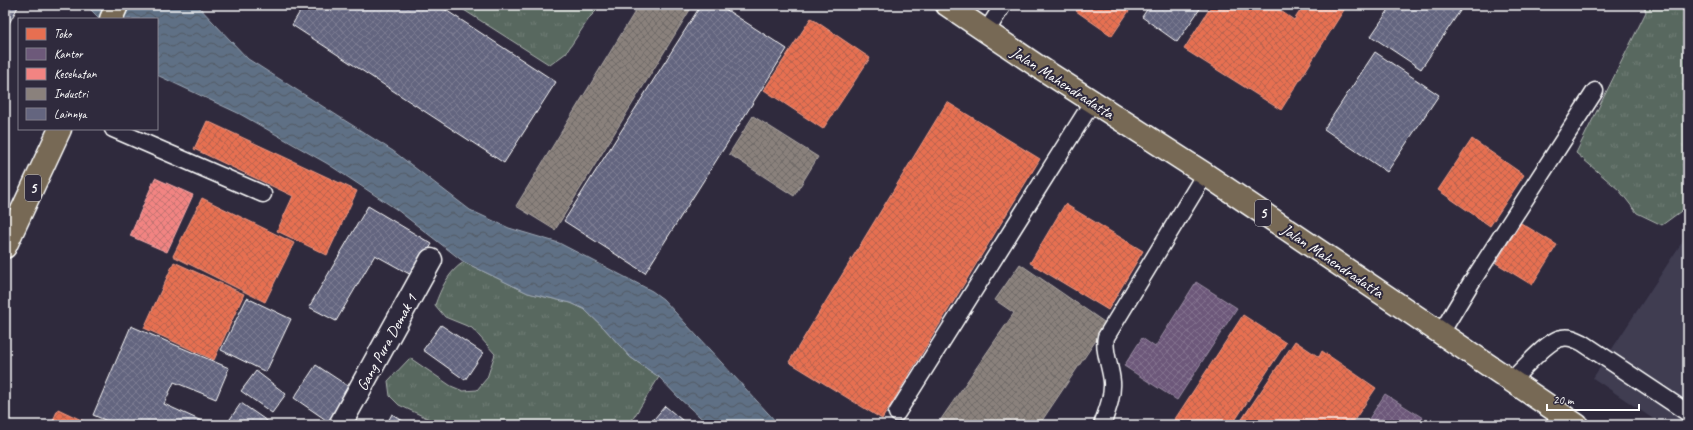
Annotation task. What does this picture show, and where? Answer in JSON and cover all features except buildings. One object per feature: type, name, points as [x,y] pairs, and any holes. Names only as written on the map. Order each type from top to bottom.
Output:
[{"type":"highway","points":[[111,18],[117,5]]},
{"type":"highway","name":"Jalan Mahendradatta","points":[[947,5],[986,32],[1205,174],[1577,425]]},
{"type":"highway","name":"5","points":[[5,247],[60,130]]},
{"type":"street","name":"Gang Pura Demak 1","points":[[340,425],[431,260]]},
{"type":"lane","points":[[986,32],[1002,5]]},
{"type":"lane","points":[[1442,333],[1471,283],[1595,91]]},
{"type":"lane","points":[[897,413],[1093,101]]},
{"type":"lane","points":[[115,130],[263,194]]},
{"type":"lane","points":[[1102,425],[1110,403],[1112,383],[1105,348],[1106,338],[1205,174]]},
{"type":"lane","points":[[1512,380],[1553,341],[1568,337],[1583,344],[1688,414]]},
{"type":"shaded area","points":[[1688,233],[1688,425],[1662,425],[1593,378]]},
{"type":"green space","points":[[456,5],[602,5],[590,17],[566,53],[550,65]]},
{"type":"green space","points":[[1643,5],[1688,5],[1688,206],[1662,225],[1637,213],[1619,190],[1576,153],[1646,12]]},
{"type":"green space","points":[[464,262],[528,293],[571,303],[584,309],[604,328],[630,357],[659,377],[629,425],[442,425],[399,405],[390,396],[388,381],[410,358],[451,386],[463,391],[477,390],[487,378],[495,354],[472,328],[445,317],[435,305],[446,280],[454,270]]},
{"type":"water","points":[[86,5],[197,5],[248,59],[393,151],[470,210],[509,228],[559,243],[652,291],[663,299],[779,425],[709,425],[680,399],[659,377],[630,357],[604,328],[584,309],[571,303],[528,293],[464,262],[396,209],[328,164],[240,114],[158,75],[158,18],[99,18]]}]
